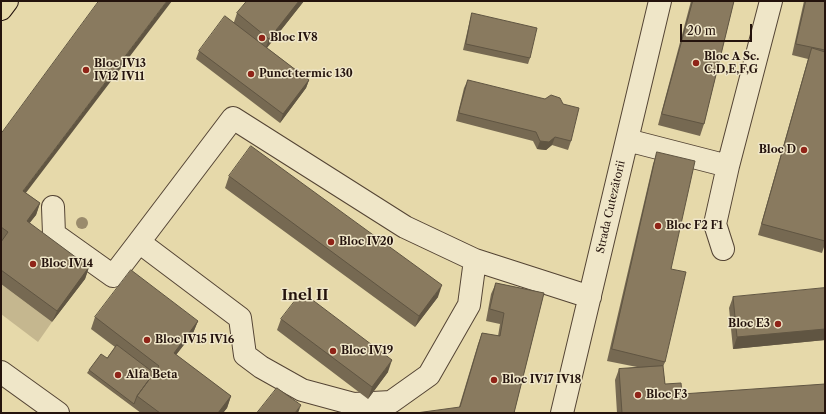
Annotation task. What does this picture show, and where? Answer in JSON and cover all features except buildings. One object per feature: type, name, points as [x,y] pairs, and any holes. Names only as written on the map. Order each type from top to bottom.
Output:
[{"type":"main road","points":[[1,10],[7,1]]},
{"type":"street","name":"Strada Cutezătorii","points":[[562,413],[660,1]]},
{"type":"street","points":[[723,249],[715,224],[728,166],[771,1]]},
{"type":"street","points":[[53,207],[54,234],[113,276],[233,118],[405,227],[475,260],[590,297]]},
{"type":"street","points":[[627,140],[728,166]]},
{"type":"street","points":[[139,242],[240,318],[245,355],[261,367],[302,390],[354,404],[391,402],[429,375],[469,305],[475,260]]},
{"type":"street","points":[[1,372],[58,413]]},
{"type":"shaded area","points":[[1,284],[52,322],[38,342],[1,314]]},
{"type":"place","name":"Bloc IV8","points":[[262,38]]},
{"type":"place","name":"Bloc A Sc. C,D,E,F,G","points":[[696,63]]},
{"type":"place","name":"Bloc IV13 IV12 IV11","points":[[86,70]]},
{"type":"place","name":"Punct termic 130","points":[[251,74]]},
{"type":"place","name":"Bloc D","points":[[804,150]]},
{"type":"place","name":"Bloc F2 F1","points":[[658,226]]},
{"type":"place","name":"Bloc IV20","points":[[331,242]]},
{"type":"place","name":"Bloc IV14","points":[[33,264]]},
{"type":"place","name":"Bloc E3","points":[[778,324]]},
{"type":"place","name":"Bloc IV15 IV16","points":[[147,340]]},
{"type":"place","name":"Bloc IV19","points":[[333,351]]},
{"type":"place","name":"Alfa Beta","points":[[118,375]]},
{"type":"place","name":"Bloc IV17 IV18","points":[[494,380]]},
{"type":"place","name":"Bloc F3","points":[[638,395]]},
{"type":"district","name":"Inel II","points":[[305,296]]}]
